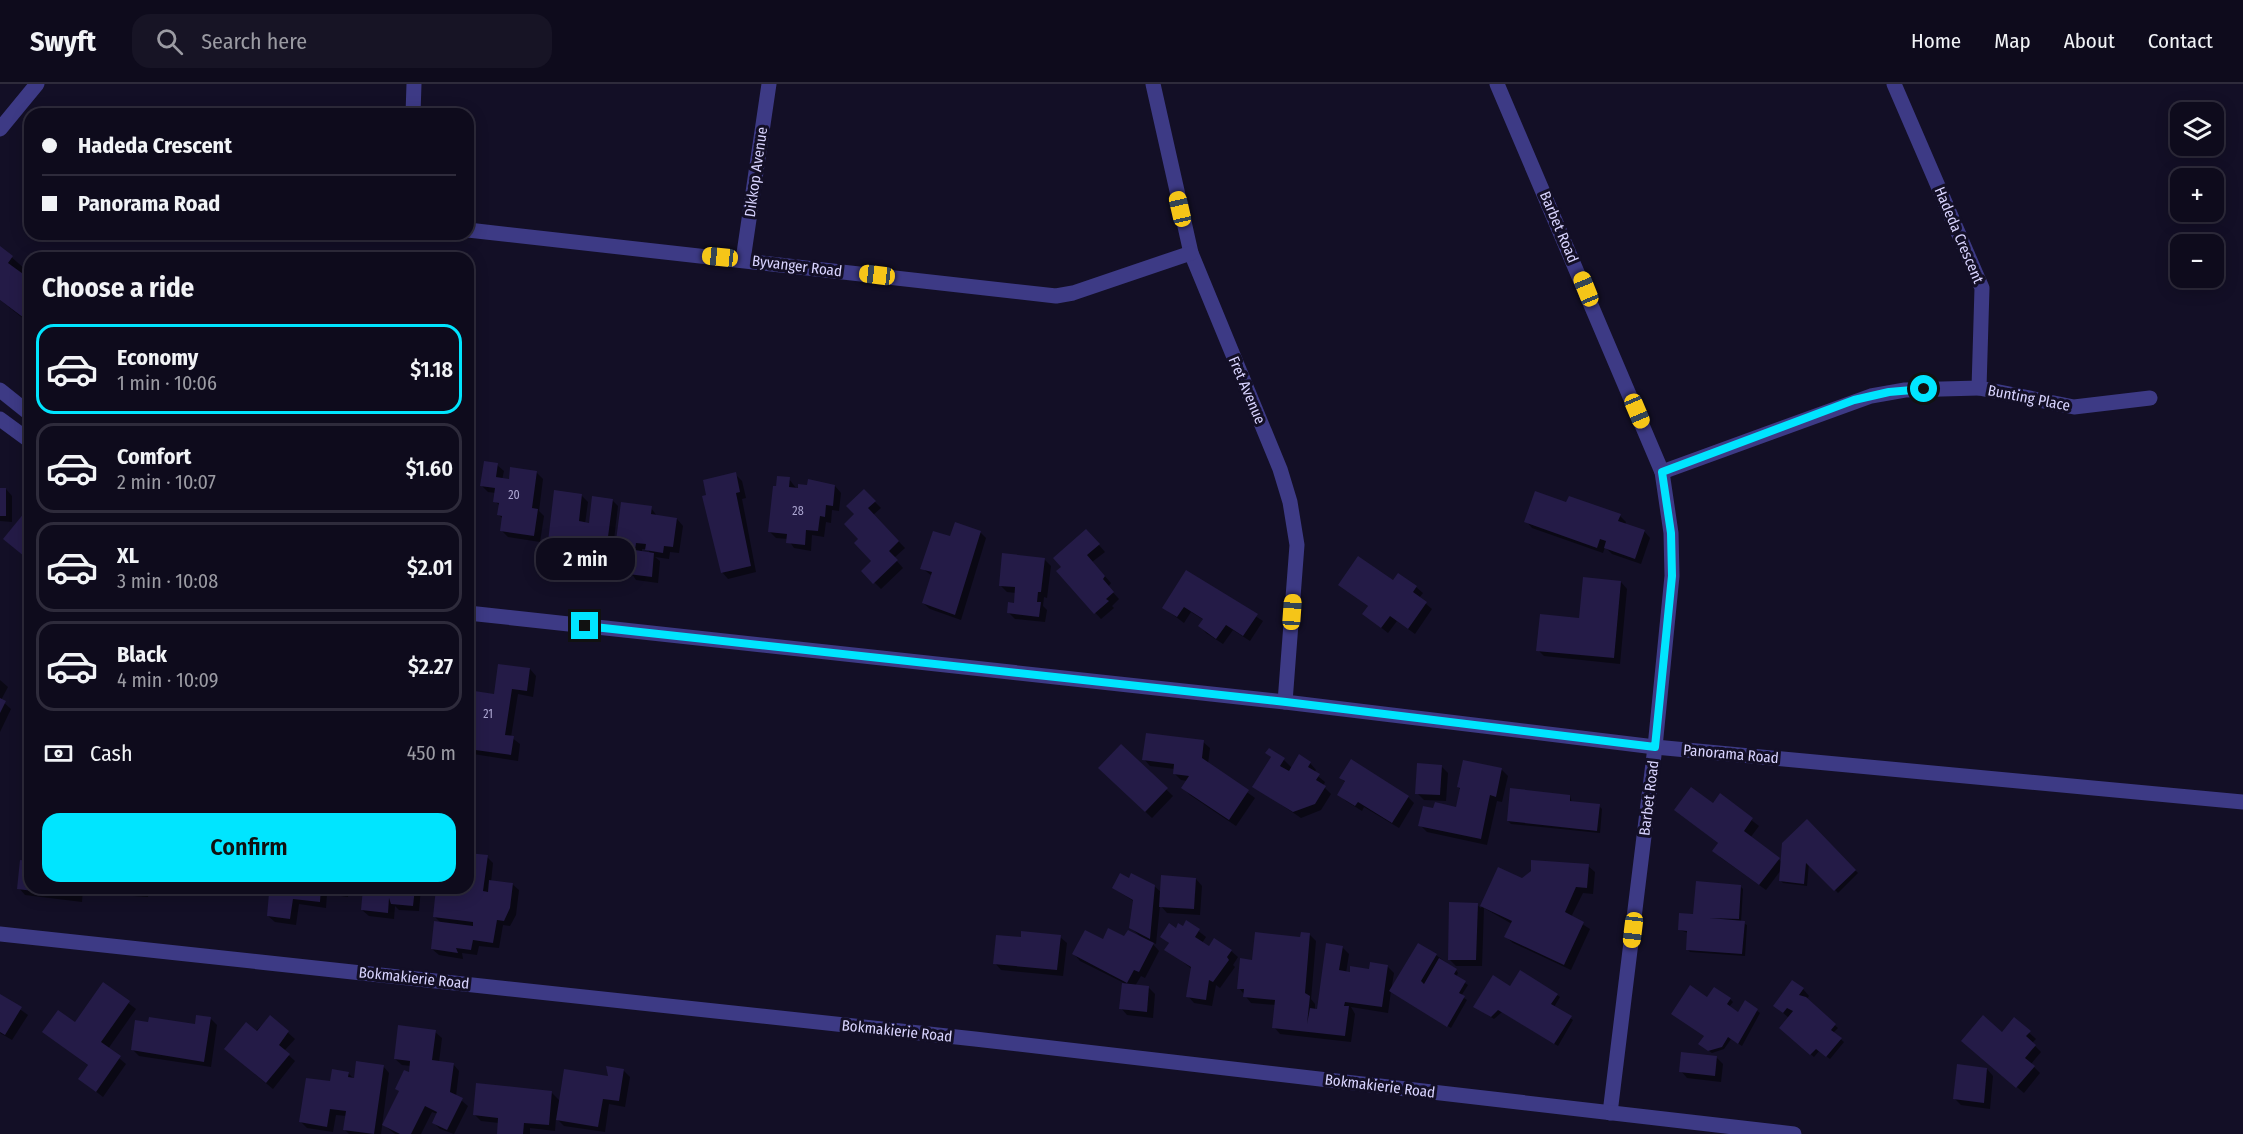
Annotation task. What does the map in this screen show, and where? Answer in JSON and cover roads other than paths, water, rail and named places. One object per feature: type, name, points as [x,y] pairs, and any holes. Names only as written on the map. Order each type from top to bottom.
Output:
[{"type":"street","points":[[0,129],[37,84]]},
{"type":"street","points":[[413,108],[414,84]]},
{"type":"street","name":"Dikkop Avenue","points":[[743,260],[769,84]]},
{"type":"street","name":"Fret Avenue","points":[[1153,84],[1191,253],[1280,469],[1290,502],[1297,545],[1286,702]]},
{"type":"street","name":"Barbet Road","points":[[1497,84],[1662,472],[1671,533],[1672,576],[1655,747],[1610,1113]]},
{"type":"street","name":"Hadeda Crescent","points":[[1894,84],[1982,288],[1979,388]]},
{"type":"street","name":"Byvanger Road","points":[[474,231],[1056,296],[1073,293],[1191,253]]},
{"type":"street","points":[[1662,472],[1871,396],[1905,390],[1979,388]]},
{"type":"street","name":"Bunting Place","points":[[1979,388],[2074,408],[2150,398]]},
{"type":"street","points":[[0,390],[24,409]]},
{"type":"street","points":[[0,419],[24,437]]},
{"type":"street","name":"Panorama Road","points":[[474,614],[1286,702],[1655,747],[2243,802]]},
{"type":"street","name":"Bokmakierie Road","points":[[0,934],[963,1038],[1794,1134]]}]
